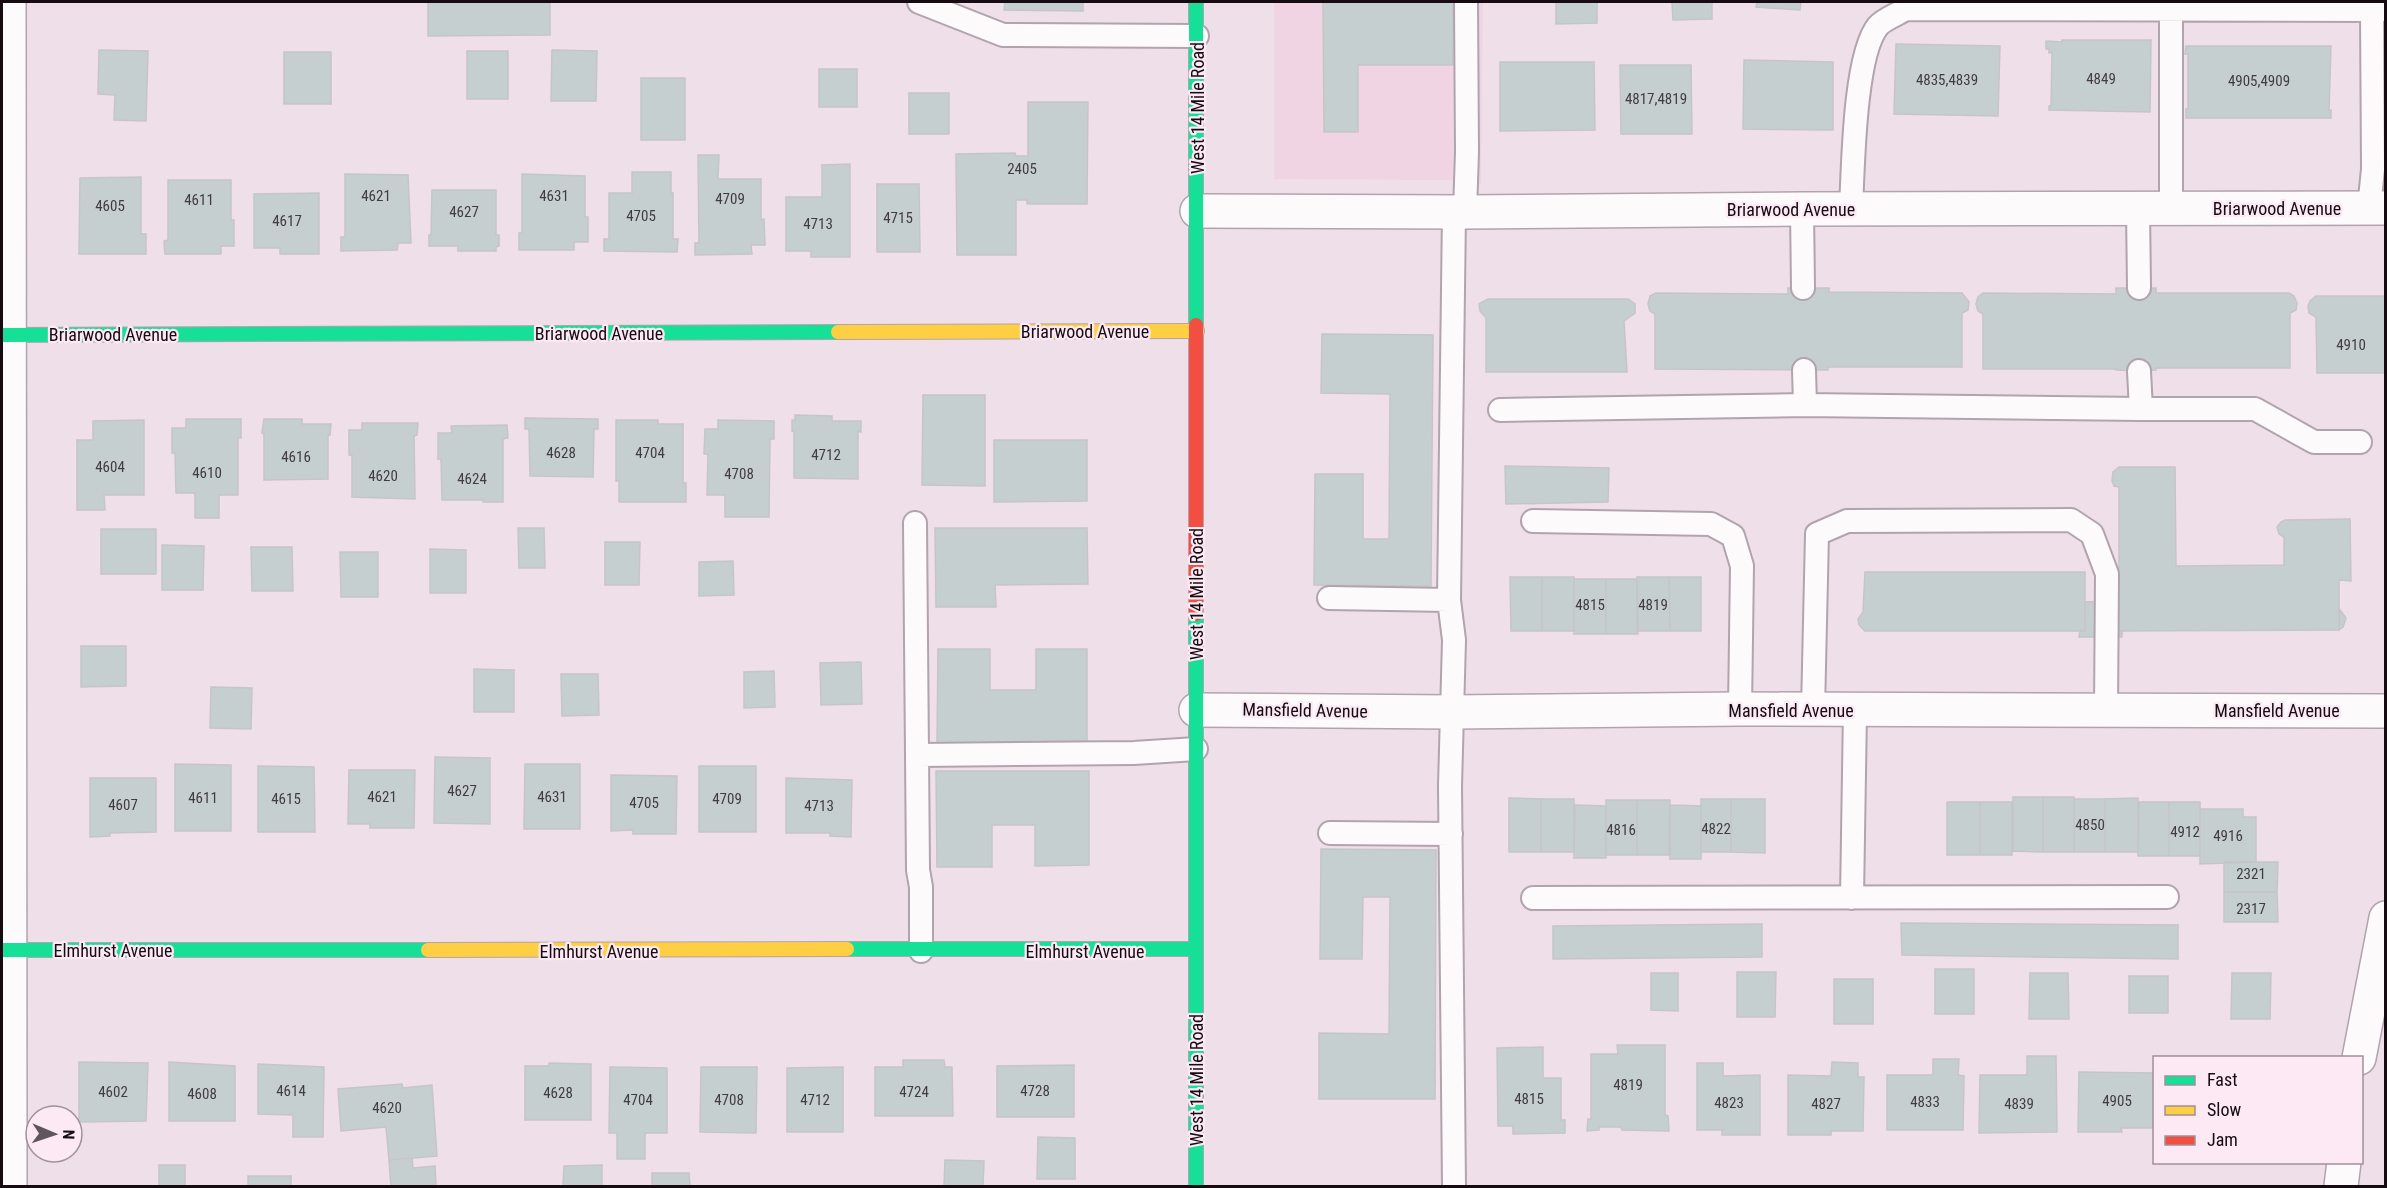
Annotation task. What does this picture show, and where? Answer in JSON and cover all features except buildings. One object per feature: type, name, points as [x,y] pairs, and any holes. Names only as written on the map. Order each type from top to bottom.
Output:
[{"type":"street","points":[[9,2],[6,335],[6,950],[10,1186]]},
{"type":"street","name":"West 14 Mile Road","points":[[1196,2],[1196,1186]]},
{"type":"street","name":"Briarwood Avenue","points":[[1197,211],[2377,208]]},
{"type":"street","name":"Briarwood Avenue","points":[[6,335],[1197,331]]},
{"type":"street","name":"Mansfield Avenue","points":[[1196,710],[2385,711]]},
{"type":"street","points":[[2359,1056],[2385,918]]},
{"type":"street","name":"Elmhurst Avenue","points":[[6,950],[1196,949]]},
{"type":"street","points":[[2341,1186],[2344,1164]]},
{"type":"lane","points":[[919,2],[1003,35],[1197,36]]},
{"type":"lane","points":[[1454,1186],[1450,834],[1454,640],[1449,600],[1459,212],[1467,152],[1466,2]]},
{"type":"lane","points":[[1851,209],[1853,134],[1866,53],[1878,26],[1906,9],[2379,10],[2373,169],[2377,208]]},
{"type":"lane","points":[[2171,10],[2171,208]]},
{"type":"lane","points":[[2138,208],[2139,288]]},
{"type":"lane","points":[[1802,209],[1803,288]]},
{"type":"lane","points":[[1804,370],[1805,405]]},
{"type":"lane","points":[[2139,371],[2141,409]]},
{"type":"lane","points":[[1500,411],[1805,405],[2255,409],[2314,442],[2361,442]]},
{"type":"lane","points":[[1813,710],[1817,534],[1847,522],[2071,519],[2092,534],[2107,574],[2106,710]]},
{"type":"lane","points":[[1533,521],[1711,524],[1733,536],[1743,566],[1740,710]]},
{"type":"lane","points":[[915,524],[921,951]]},
{"type":"lane","points":[[1329,598],[1449,600]]},
{"type":"lane","points":[[1852,898],[1855,710]]},
{"type":"lane","points":[[917,755],[1134,753],[1196,749]]},
{"type":"lane","points":[[1330,833],[1450,834]]},
{"type":"lane","points":[[1533,898],[2167,897]]},
{"type":"shaded area","points":[[1274,2],[1483,2],[1481,185],[1449,180],[1274,179]]},
{"type":"traffic: fast","points":[[1196,2],[1196,325]]},
{"type":"traffic: fast","points":[[2,335],[838,332]]},
{"type":"traffic: fast","points":[[1196,614],[1196,1186]]},
{"type":"traffic: fast","points":[[847,949],[1196,949]]},
{"type":"traffic: fast","points":[[2,950],[428,950]]},
{"type":"traffic: slow","points":[[838,332],[1197,331]]},
{"type":"traffic: slow","points":[[428,950],[847,949]]},
{"type":"traffic: jam","points":[[1196,325],[1196,614]]}]
